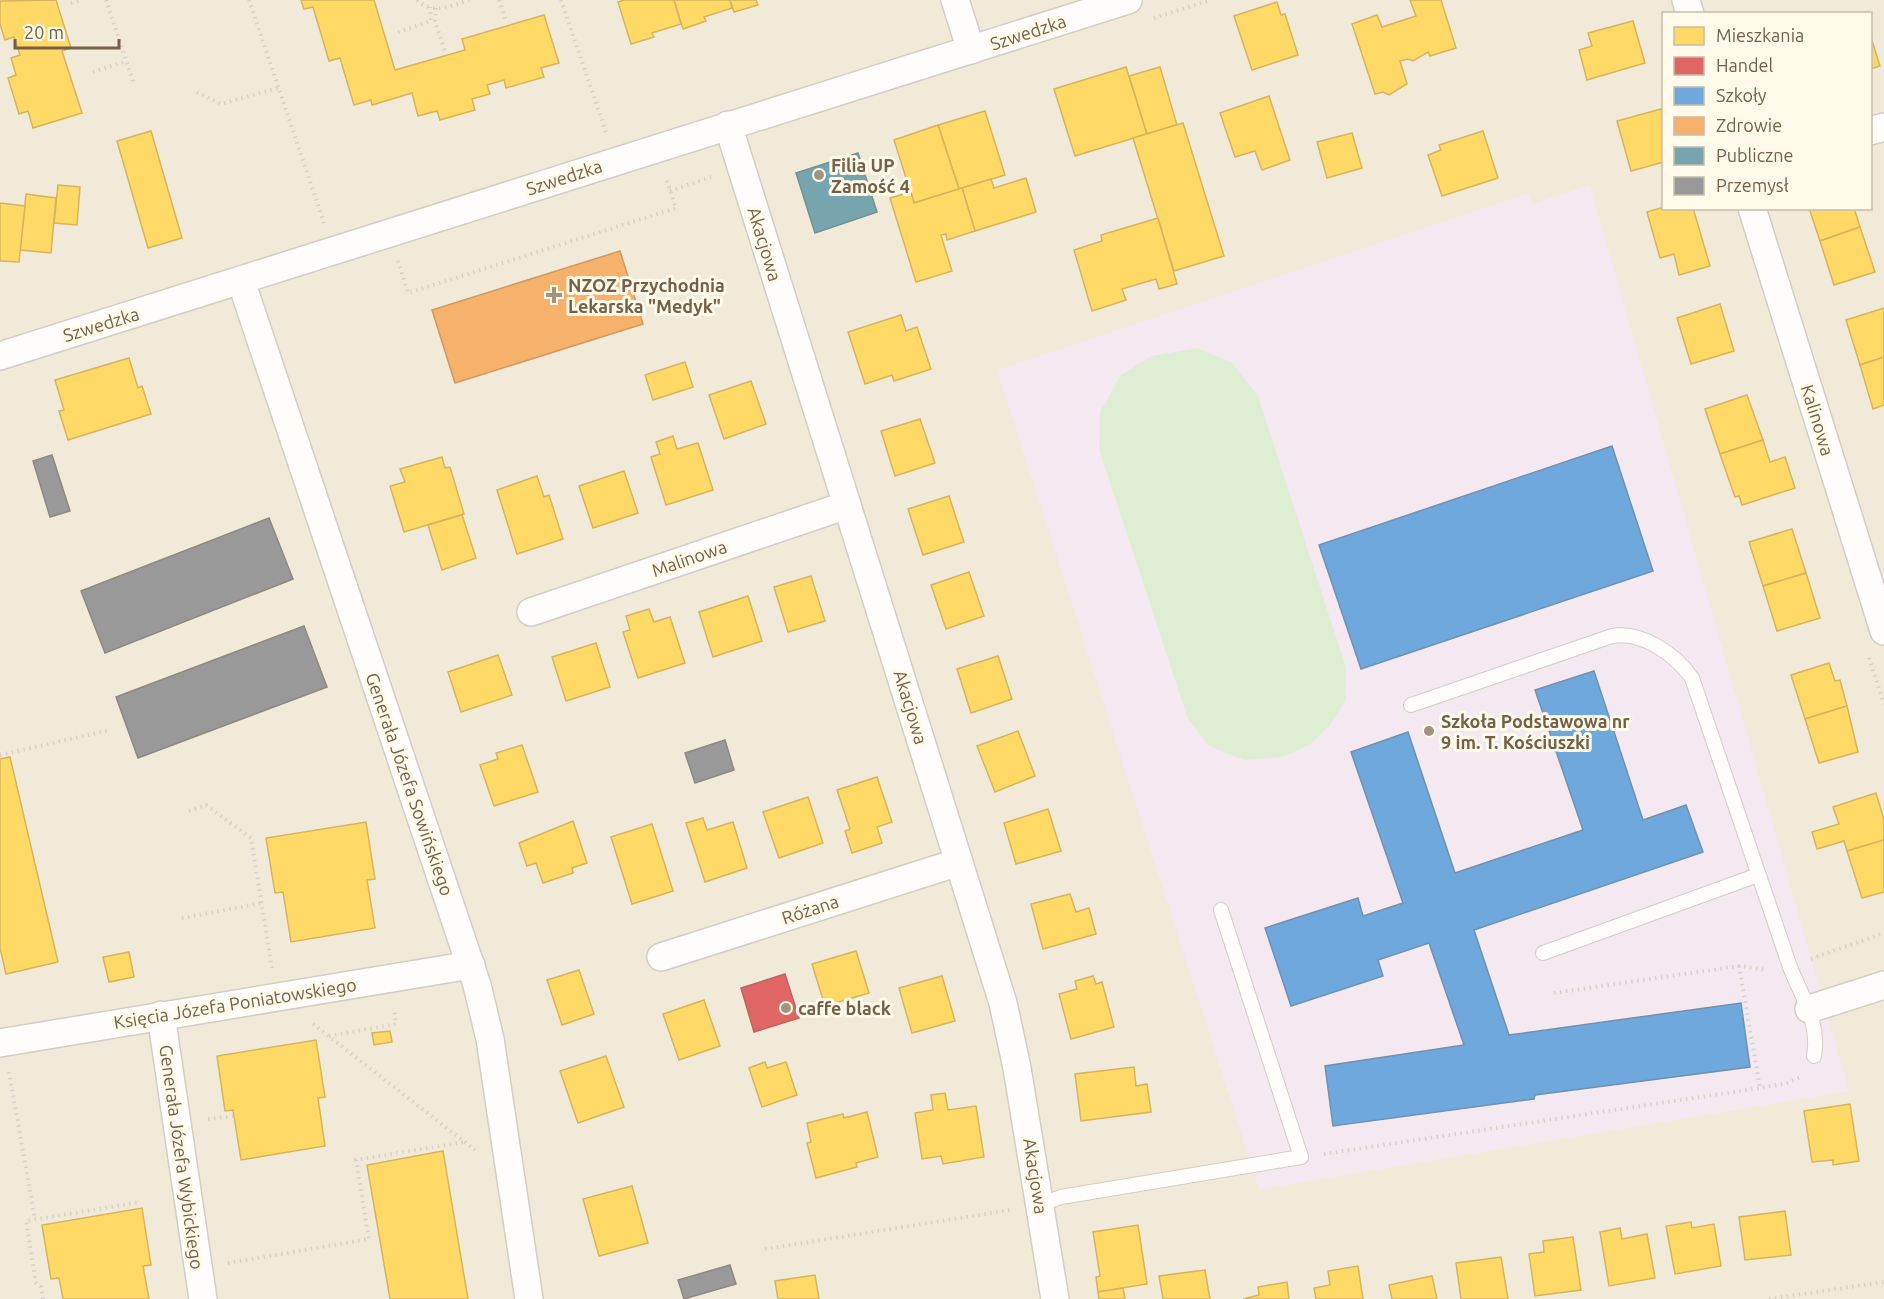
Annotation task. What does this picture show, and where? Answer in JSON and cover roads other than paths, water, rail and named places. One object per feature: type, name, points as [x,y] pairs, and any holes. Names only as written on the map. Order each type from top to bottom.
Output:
[{"type":"street","points":[[955,0],[971,51]]},
{"type":"street","name":"Szwedzka","points":[[0,356],[1128,0]]},
{"type":"street","name":"Akacjowa","points":[[728,125],[1005,1013],[1041,1204],[1055,1299]]},
{"type":"street","name":"Kalinowa","points":[[1753,210],[1884,631]]},
{"type":"street","name":"Generała Józefa Sowińskiego","points":[[241,281],[471,965],[490,1040],[529,1299]]},
{"type":"street","name":"Malinowa","points":[[531,612],[847,505]]},
{"type":"street","name":"Różana","points":[[661,957],[959,862]]},
{"type":"street","name":"Księcia Józefa Poniatowskiego","points":[[2,1043],[471,965]]},
{"type":"street","points":[[1809,1009],[1884,985]]},
{"type":"street","name":"Generała Józefa Wybickiego","points":[[161,1015],[203,1299]]},
{"type":"lane","points":[[1411,705],[1601,639],[1623,634],[1641,638],[1676,659],[1692,678],[1790,967],[1809,1009],[1816,1033],[1814,1056]]},
{"type":"lane","points":[[1543,953],[1758,875]]},
{"type":"lane","points":[[1041,1204],[1061,1197],[1301,1157],[1221,910]]},
{"type":"place","name":"Filia UP Zamość 4","points":[[819,175]]},
{"type":"place","name":"NZOZ Przychodnia Lekarska \"Medyk\"","points":[[554,295]]},
{"type":"place","name":"Szkoła Podstawowa nr 9 im. T. Kościuszki","points":[[1429,731]]},
{"type":"place","name":"caffe black","points":[[786,1008]]}]
